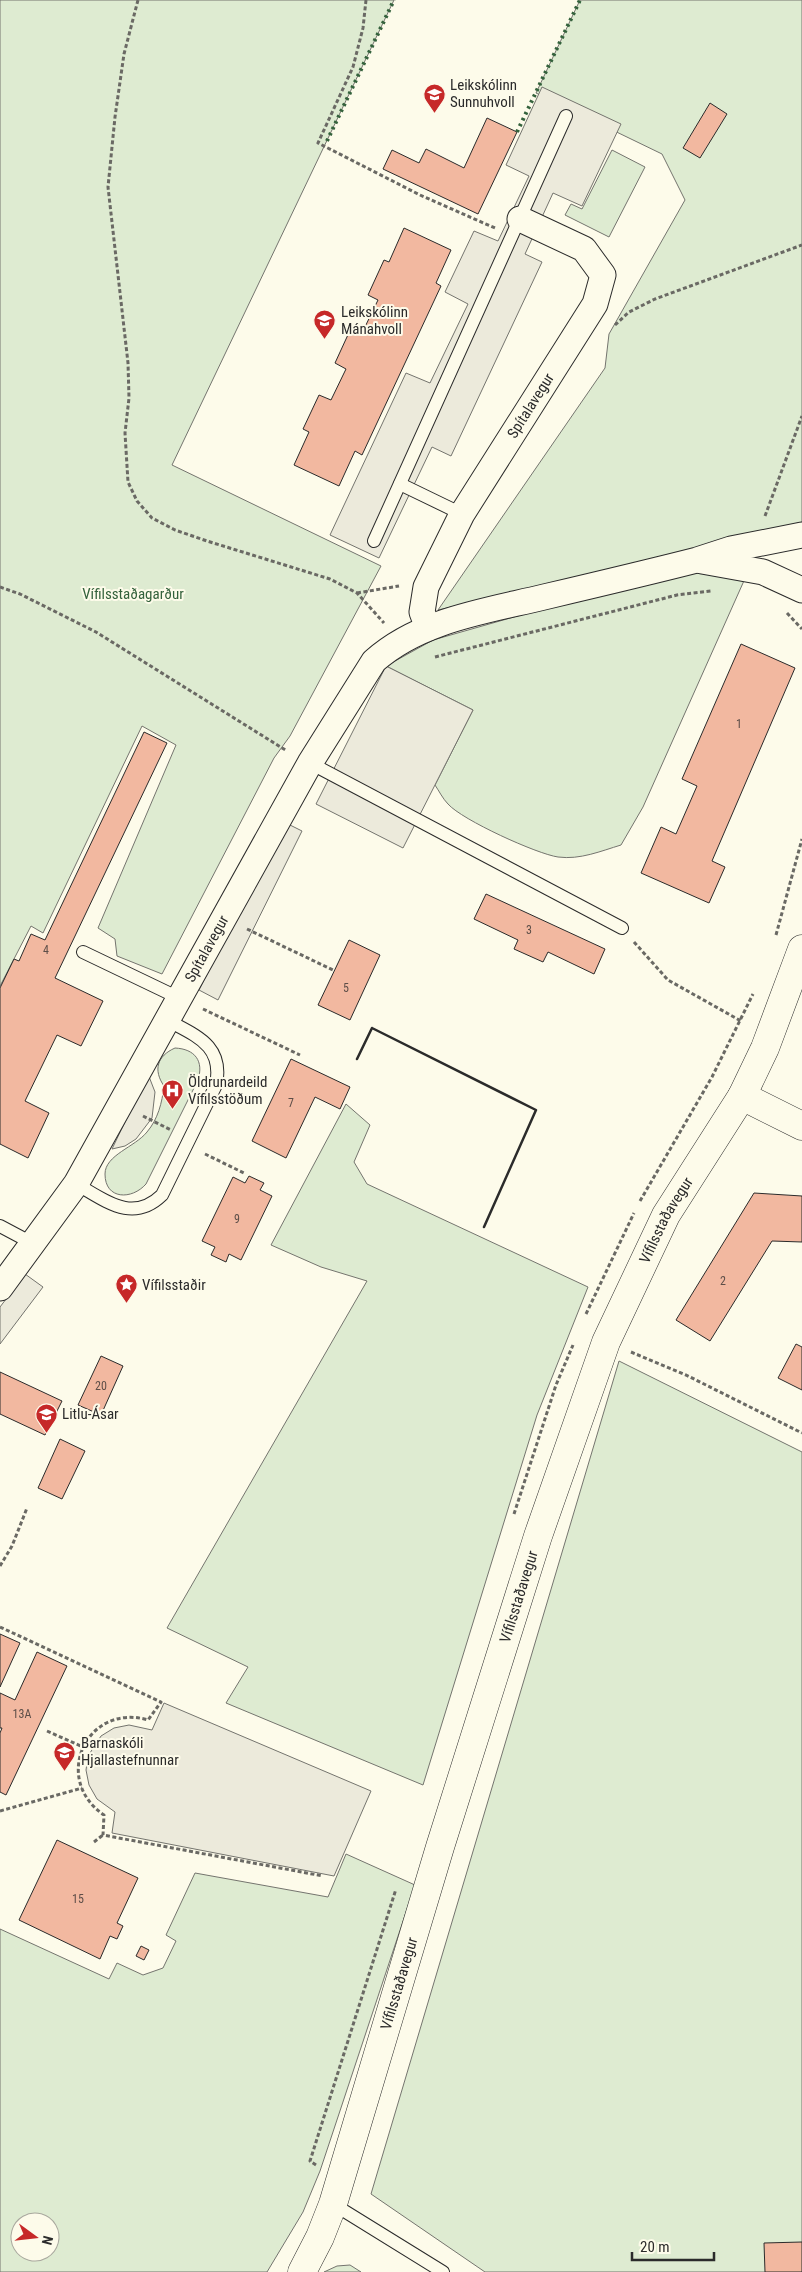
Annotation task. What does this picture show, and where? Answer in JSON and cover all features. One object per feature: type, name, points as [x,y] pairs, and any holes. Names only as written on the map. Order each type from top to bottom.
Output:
[{"type":"main road","name":"Vífilsstaðavegur","points":[[302,2272],[320,2237],[333,2204],[440,1847],[538,1536],[606,1342],[666,1215],[742,1096],[765,1048],[802,949]]},
{"type":"main road","points":[[742,1096],[802,1126]]},
{"type":"street","name":"Spítalavegur","points":[[428,628],[422,612],[422,599],[462,514],[595,304],[603,274],[584,249],[516,227]]},
{"type":"street","name":"Spítalavegur","points":[[0,1288],[76,1184],[310,763],[374,661],[387,649],[428,628],[473,614],[697,560],[739,547],[802,535]]},
{"type":"street","name":"Spítalavegur","points":[[697,560],[763,572],[802,590]]},
{"type":"lane","points":[[374,541],[566,116]]},
{"type":"lane","points":[[400,484],[462,514]]},
{"type":"lane","points":[[310,763],[622,928]]},
{"type":"lane","points":[[83,952],[179,998]]},
{"type":"lane","points":[[76,1184],[118,1206],[128,1209],[148,1206],[162,1195],[216,1084],[218,1067],[211,1048],[203,1040],[167,1020]]},
{"type":"lane","points":[[0,1226],[32,1243]]},
{"type":"lane","points":[[333,2204],[443,2272]]},
{"type":"path","points":[[138,0],[124,54],[108,187],[128,363],[129,398],[125,433],[128,482],[136,501],[152,518],[175,530],[330,579],[356,593],[411,654],[419,658],[427,658],[677,595],[712,591]]},
{"type":"path","points":[[366,0],[363,28],[353,67],[318,143],[420,195],[516,227]]},
{"type":"path","points":[[612,327],[629,312],[655,299],[802,245]]},
{"type":"path","points":[[765,523],[766,510],[802,416]]},
{"type":"path","points":[[356,593],[429,581]]},
{"type":"path","points":[[0,587],[20,594],[96,632],[269,742],[310,763]]},
{"type":"path","points":[[224,918],[335,971]]},
{"type":"path","points":[[622,928],[668,980],[741,1021]]},
{"type":"path","points":[[179,998],[300,1055]]},
{"type":"path","points":[[120,1105],[244,1173]]},
{"type":"path","points":[[606,1342],[686,1375],[802,1433]]},
{"type":"path","points":[[0,1566],[12,1546],[27,1508]]},
{"type":"path","points":[[0,1627],[161,1702],[148,1720],[134,1717],[114,1720],[95,1730],[83,1747],[78,1768],[82,1788],[88,1801],[104,1815],[102,1836]]},
{"type":"path","points":[[47,1731],[83,1747]]},
{"type":"path","points":[[0,1811],[82,1788]]},
{"type":"path","points":[[94,1842],[102,1836],[323,1876]]},
{"type":"green space","name":"Vífilsstaðagarður","points":[[0,0],[394,0],[172,465],[381,566],[290,736],[274,758],[162,974],[117,956],[115,939],[98,928],[176,745],[142,726],[43,933],[31,926],[0,986]]},
{"type":"green space","points":[[580,0],[802,0],[802,522],[684,553],[438,610],[605,368],[609,334],[685,200],[662,154],[536,93]]},
{"type":"green space","points":[[612,150],[645,167],[609,237],[565,215],[571,204],[582,209]]},
{"type":"green space","points":[[679,570],[747,574],[643,807],[621,845],[582,856],[566,858],[548,855],[483,827],[468,819],[448,804],[435,785],[473,710],[386,666],[433,640]]},
{"type":"green space","points":[[175,1048],[188,1051],[196,1057],[200,1067],[198,1080],[146,1184],[134,1193],[127,1195],[114,1193],[106,1183],[106,1167],[115,1156],[142,1137],[154,1122],[161,1105],[164,1086],[159,1074],[159,1064],[164,1055]]},
{"type":"green space","points":[[346,1104],[370,1125],[354,1162],[367,1184],[588,1287],[537,1415],[423,1785],[226,1703],[248,1667],[167,1628],[367,1281],[321,1267],[271,1245]]},
{"type":"green space","points":[[619,1361],[802,1452],[802,2272],[485,2272],[371,2194]]},
{"type":"green space","points":[[346,1854],[415,1885],[320,2171],[303,2212],[267,2272],[0,2272],[0,1929],[109,1979],[117,1963],[143,1975],[163,1968],[176,1941],[166,1935],[195,1873],[328,1897]]},
{"type":"green space","points":[[350,2265],[361,2272],[324,2272],[337,2266]]},
{"type":"shaded area","points":[[542,87],[621,124],[582,206],[553,193],[525,254],[542,262],[451,456],[432,447],[379,558],[330,535],[406,373],[430,383],[468,304],[445,292],[474,231],[498,241],[529,176],[506,165]]},
{"type":"shaded area","points":[[386,666],[473,710],[403,848],[316,804]]},
{"type":"shaded area","points":[[282,821],[302,831],[218,1000],[199,990]]},
{"type":"shaded area","points":[[148,1074],[155,1092],[152,1118],[136,1139],[125,1146],[112,1149]]},
{"type":"shaded area","points":[[25,1274],[43,1287],[0,1344],[0,1307]]},
{"type":"shaded area","points":[[164,1703],[371,1791],[334,1876],[112,1833],[115,1812],[97,1799],[89,1785],[86,1770],[88,1756],[101,1736],[114,1728],[129,1725],[152,1730]]},
{"type":"building","points":[[710,103],[727,114],[700,158],[683,148]]},
{"type":"building","points":[[487,118],[517,132],[478,214],[383,169],[392,150],[419,163],[426,149],[464,168]]},
{"type":"building","points":[[404,228],[451,250],[436,283],[441,286],[362,455],[355,451],[339,486],[294,465],[309,432],[303,429],[319,395],[331,400],[346,369],[335,363],[352,326],[363,331],[378,300],[368,295],[384,260],[389,262]]},
{"type":"building","points":[[741,644],[795,668],[712,861],[725,867],[709,903],[641,873],[661,827],[676,834],[697,786],[682,779]]},
{"type":"building","points":[[144,732],[167,743],[55,978],[103,1001],[81,1046],[57,1035],[25,1101],[49,1113],[28,1158],[0,1144],[0,988],[14,959],[19,961],[31,934],[45,940]]},
{"type":"building","points":[[486,894],[605,949],[594,974],[548,952],[543,962],[514,949],[518,940],[474,919]]},
{"type":"building","points":[[349,940],[380,955],[350,1020],[318,1005]]},
{"type":"building","points":[[291,1059],[350,1087],[340,1109],[315,1097],[286,1158],[252,1141]]},
{"type":"building","points":[[249,1176],[264,1183],[260,1190],[272,1196],[241,1260],[229,1254],[226,1262],[211,1255],[215,1247],[202,1241],[233,1177],[245,1183]]},
{"type":"building","points":[[754,1193],[802,1196],[802,1242],[772,1241],[710,1341],[676,1320]]},
{"type":"building","points":[[796,1344],[802,1347],[802,1390],[778,1378]]},
{"type":"building","points":[[101,1356],[123,1366],[101,1415],[78,1405]]},
{"type":"building","points":[[0,1372],[62,1401],[45,1435],[0,1414]]},
{"type":"building","points":[[60,1439],[85,1451],[62,1499],[38,1488]]},
{"type":"building","points":[[0,1634],[20,1643],[0,1687]]},
{"type":"building","points":[[37,1652],[67,1666],[6,1795],[0,1792],[0,1733],[2,1728],[0,1728],[0,1693],[15,1700]]},
{"type":"building","points":[[57,1840],[138,1878],[117,1923],[123,1926],[117,1939],[110,1936],[100,1959],[19,1920]]},
{"type":"building","points":[[141,1946],[149,1950],[144,1960],[136,1956]]},
{"type":"building","points":[[802,2242],[802,2272],[765,2272],[764,2243]]},
{"type":"hedge","points":[[327,141],[394,0]]},
{"type":"hedge","points":[[517,132],[580,0]]},
{"type":"wall","points":[[357,1059],[372,1028],[536,1110],[484,1227]]},
{"type":"place","name":"Leikskólinn Sunnuhvoll","points":[[434,113]]},
{"type":"place","name":"Leikskólinn Mánahvoll","points":[[325,340]]},
{"type":"place","name":"Öldrunardeild Vífilsstöðum","points":[[172,1110]]},
{"type":"place","name":"Vífilsstaðir","points":[[126,1304]]},
{"type":"place","name":"Litlu-Ásar","points":[[46,1433]]},
{"type":"place","name":"Barnaskóli Hjallastefnunnar","points":[[65,1771]]}]
